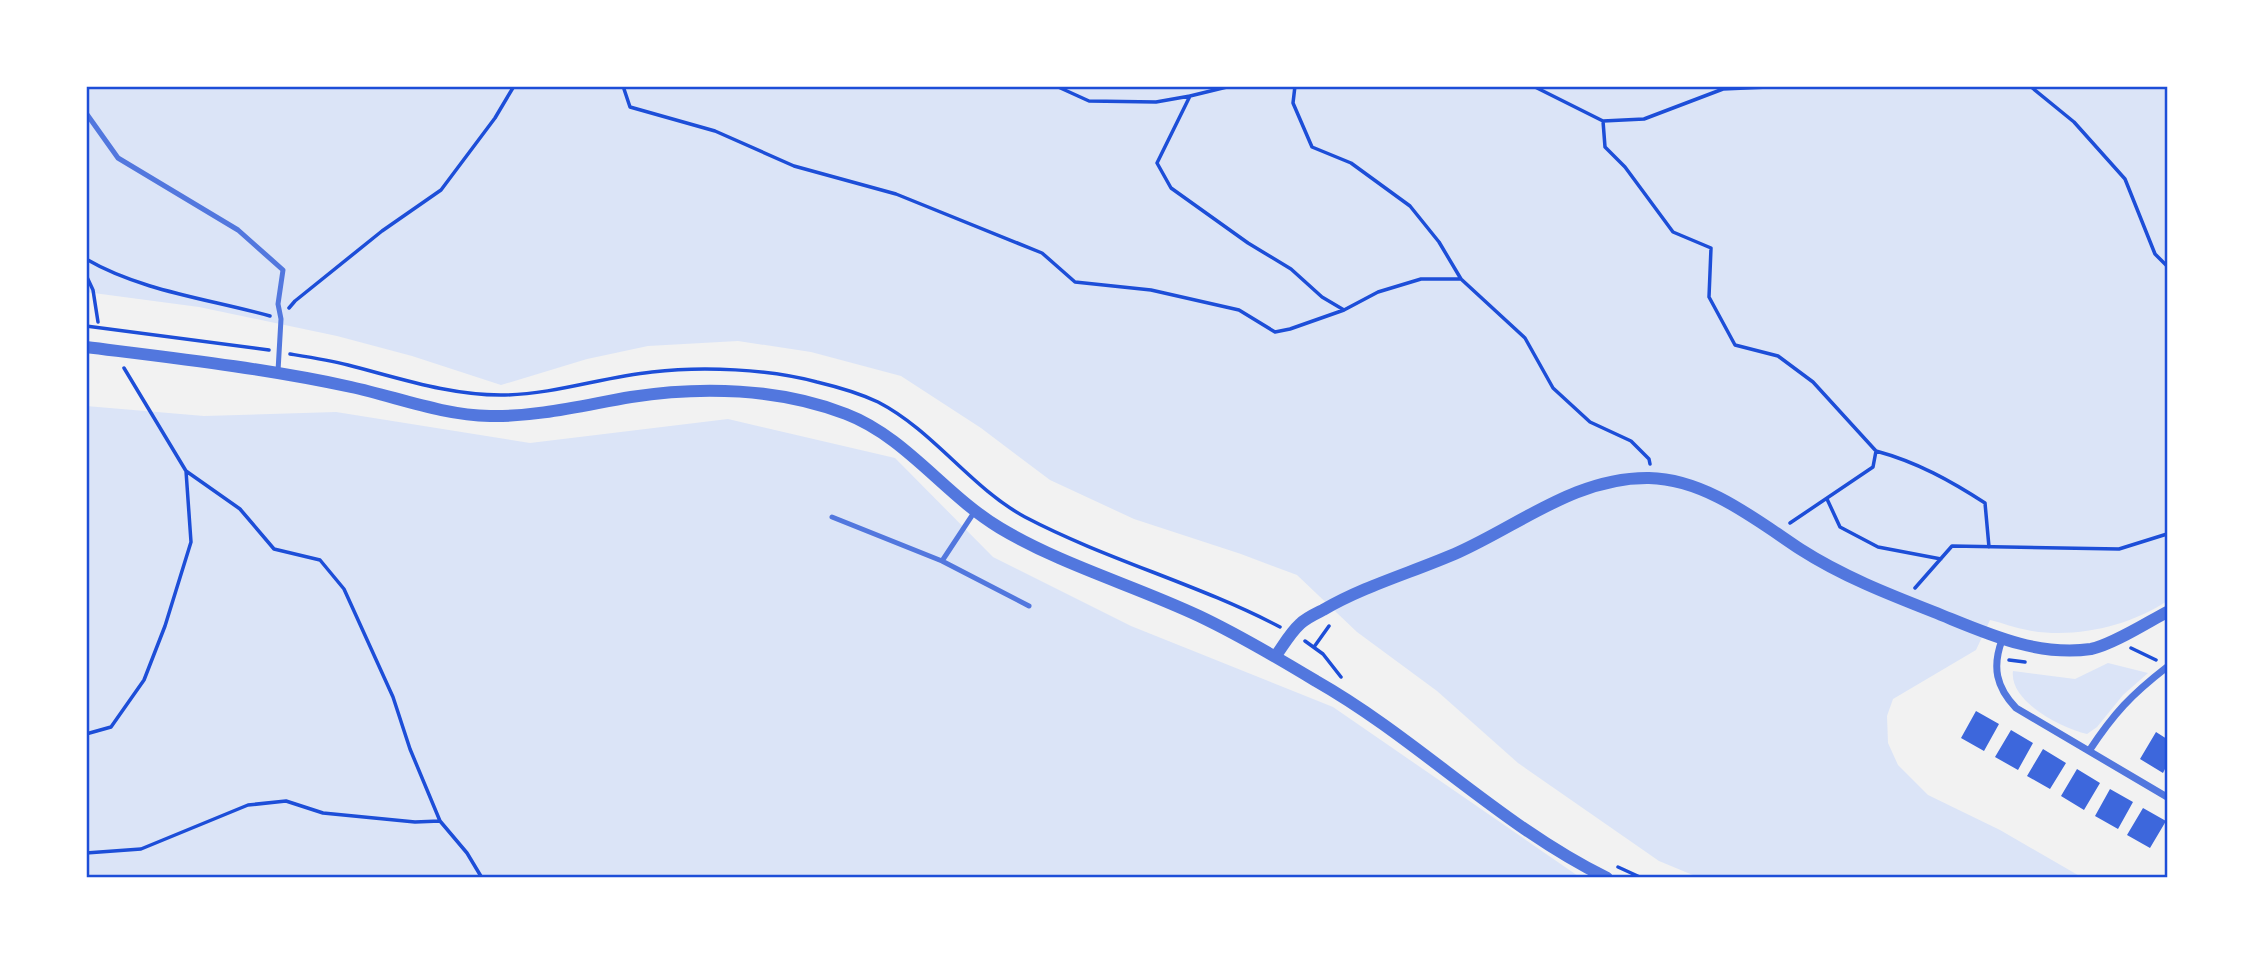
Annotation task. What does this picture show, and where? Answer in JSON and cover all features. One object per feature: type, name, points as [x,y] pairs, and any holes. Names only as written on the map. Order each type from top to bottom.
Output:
[{"type":"street","points":[[86,347],[278,374],[355,388],[422,406],[486,416],[517,416],[645,395],[692,391],[759,394],[805,402],[847,414],[876,429],[998,527],[1051,555],[1200,617],[1275,657],[1367,712],[1534,836],[1607,878]]},
{"type":"street","points":[[1275,657],[1302,622],[1336,602],[1459,551],[1563,497],[1616,480],[1651,478],[1684,483],[1716,496],[1830,568],[1904,601],[2024,646],[2071,650],[2095,648],[2167,611]]},
{"type":"street","points":[[2003,640],[1997,655],[1999,681],[2005,696],[2017,708],[2167,797]]},
{"type":"street","points":[[2089,751],[2112,716],[2139,688],[2167,667]]},
{"type":"lane","points":[[86,113],[118,158],[238,230],[283,270],[278,304],[281,319],[278,374]]},
{"type":"lane","points":[[942,561],[976,511]]},
{"type":"lane","points":[[832,517],[942,561],[1029,606]]},
{"type":"path","points":[[86,259],[100,267],[167,291],[281,319],[295,300],[382,231],[441,190],[495,118],[514,86]]},
{"type":"path","points":[[625,86],[630,107],[715,131],[794,166],[896,194],[1042,253],[1075,282],[1151,290],[1239,310],[1275,332],[1344,310],[1378,292],[1421,279],[1461,279]]},
{"type":"path","points":[[1056,86],[1089,101],[1156,102],[1231,86]]},
{"type":"path","points":[[1295,86],[1293,103],[1312,147],[1351,163],[1410,206],[1439,242],[1461,279],[1525,338],[1553,388],[1590,422],[1630,441],[1649,459],[1651,478]]},
{"type":"path","points":[[1533,86],[1603,121],[1644,119],[1723,89],[1788,86]]},
{"type":"path","points":[[2030,86],[2074,122],[2125,179],[2155,254],[2167,265]]},
{"type":"path","points":[[1190,96],[1157,163],[1171,188],[1248,243],[1291,269],[1322,297],[1344,310]]},
{"type":"path","points":[[1603,121],[1605,147],[1625,167],[1673,232],[1711,248],[1709,297],[1735,345],[1778,356],[1813,382],[1877,451],[1906,459],[1956,484],[1985,503],[1989,547]]},
{"type":"path","points":[[86,275],[93,290],[98,322]]},
{"type":"path","points":[[86,326],[344,363],[472,394],[506,395],[653,372],[698,370],[780,374],[816,381],[854,392],[879,403],[917,430],[995,498],[1023,516],[1292,633],[1323,654],[1350,683]]},
{"type":"path","points":[[124,368],[186,471],[240,509],[274,549],[320,559],[344,589],[393,697],[410,748],[440,821],[467,853],[482,878]]},
{"type":"path","points":[[1776,533],[1873,467],[1877,451]]},
{"type":"path","points":[[86,734],[111,727],[144,680],[165,626],[191,542],[186,471]]},
{"type":"path","points":[[1827,498],[1840,527],[1878,547],[1941,559]]},
{"type":"path","points":[[1904,601],[1952,546],[2119,549],[2167,534]]},
{"type":"path","points":[[1314,647],[1335,620]]},
{"type":"path","points":[[2138,641],[2127,646],[2157,661]]},
{"type":"path","points":[[1997,655],[2011,661],[2031,663]]},
{"type":"path","points":[[86,853],[141,849],[248,805],[260,803],[286,801],[323,813],[415,822],[440,821]]},
{"type":"path","points":[[1614,865],[1642,878]]},
{"type":"shaded area","points":[[86,86],[2167,86],[2167,601],[2135,618],[2081,632],[2022,629],[1990,620],[1976,650],[1893,699],[1887,716],[1888,743],[1898,765],[1928,795],[2000,830],[2083,878],[1700,878],[1659,861],[1518,763],[1437,691],[1357,632],[1297,575],[1134,519],[1050,480],[981,428],[901,376],[811,352],[738,341],[648,346],[587,359],[501,385],[412,356],[337,336],[199,307],[86,292]]},
{"type":"shaded area","points":[[86,406],[204,416],[336,412],[530,443],[728,419],[895,458],[993,557],[1131,626],[1333,707],[1581,878],[86,878]]},
{"type":"shaded area","points":[[2108,663],[2148,673],[2123,695],[2097,727],[2087,734],[2064,726],[2039,712],[2019,693],[2014,682],[2013,671],[2075,679]]},
{"type":"building","points":[[1976,711],[1999,724],[1984,751],[1961,738]]},
{"type":"building","points":[[2011,730],[2033,743],[2018,770],[1995,757]]},
{"type":"building","points":[[2156,732],[2167,739],[2167,765],[2163,773],[2140,759]]},
{"type":"building","points":[[2043,749],[2066,763],[2050,789],[2027,776]]},
{"type":"building","points":[[2077,769],[2100,783],[2084,810],[2061,796]]},
{"type":"building","points":[[2110,789],[2133,802],[2118,829],[2095,816]]},
{"type":"building","points":[[2143,808],[2166,821],[2150,848],[2127,835]]}]
